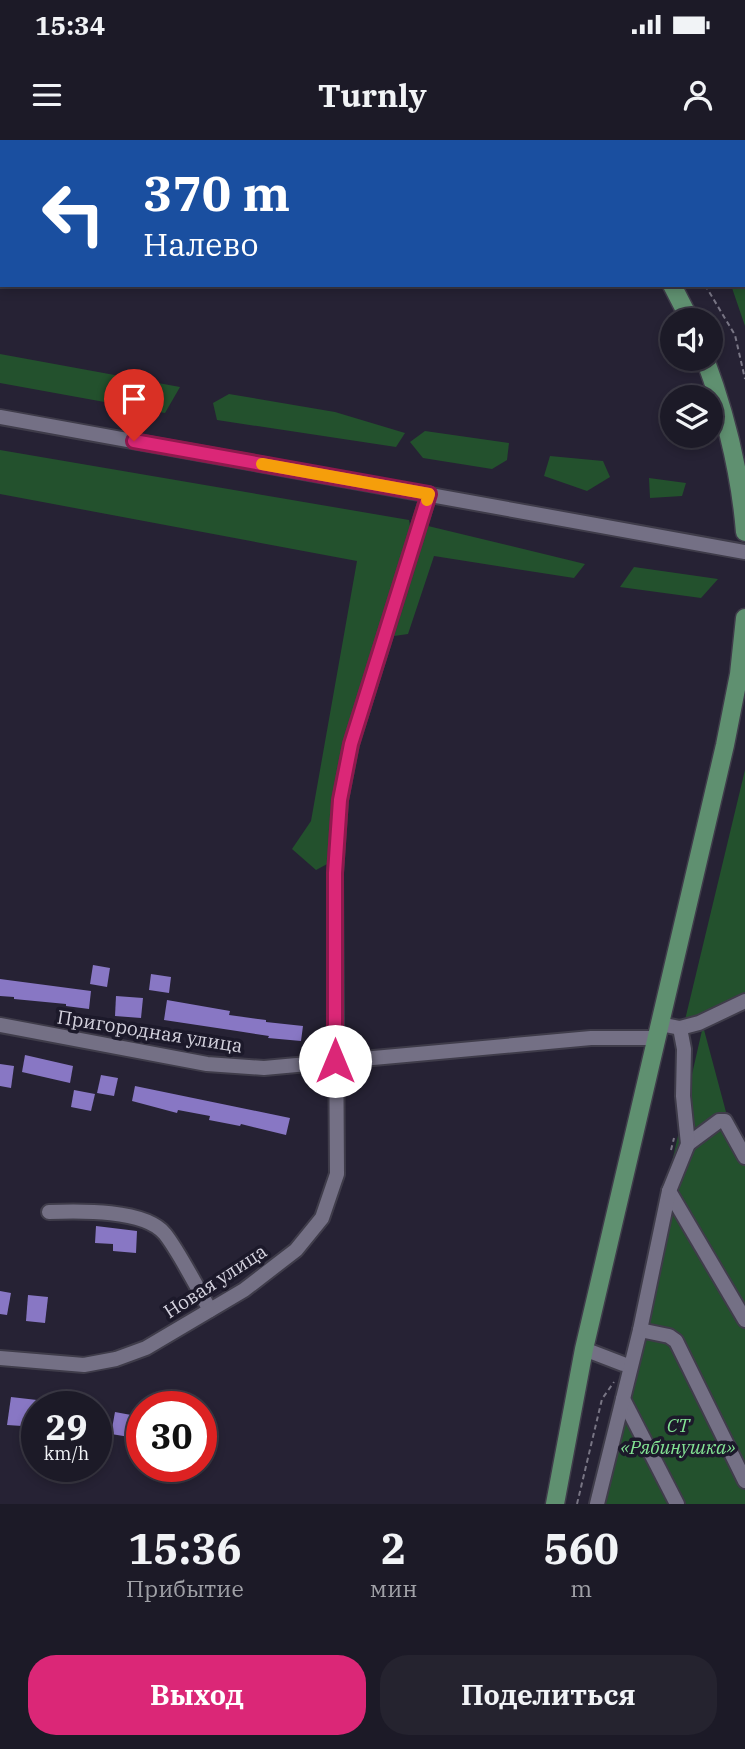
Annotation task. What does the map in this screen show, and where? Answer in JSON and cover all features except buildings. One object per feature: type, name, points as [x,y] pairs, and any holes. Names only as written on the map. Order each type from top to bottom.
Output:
[{"type":"main road","points":[[673,287],[684,308]]},
{"type":"main road","points":[[709,371],[728,426],[737,467],[745,532]]},
{"type":"main road","points":[[555,1504],[584,1349],[727,735],[739,674],[745,618]]},
{"type":"street","points":[[0,417],[745,552]]},
{"type":"street","name":"Новая улица","points":[[0,1358],[84,1365],[116,1359],[146,1348],[244,1290],[296,1250],[322,1219],[337,1174],[335,873],[340,800],[351,744],[429,494]]},
{"type":"street","points":[[597,1504],[640,1330],[669,1191],[688,1144],[683,1096],[684,1049],[680,1028],[699,1023],[745,1001]]},
{"type":"street","name":"Пригородная улица","points":[[0,1025],[207,1064],[264,1068],[680,1028]]},
{"type":"street","points":[[688,1144],[719,1121],[725,1121],[745,1157]]},
{"type":"street","points":[[669,1191],[745,1320]]},
{"type":"street","points":[[49,1212],[102,1211],[148,1223],[164,1232],[210,1310]]},
{"type":"street","points":[[640,1330],[669,1336],[676,1341],[745,1481]]},
{"type":"street","points":[[584,1349],[623,1364]]},
{"type":"street","points":[[623,1399],[677,1504]]},
{"type":"path","points":[[706,287],[735,335],[745,379]]},
{"type":"green space","points":[[732,287],[745,287],[745,326]]},
{"type":"green space","points":[[0,354],[180,387],[165,413],[0,383]]},
{"type":"green space","points":[[229,394],[335,412],[405,433],[396,447],[217,420],[213,403]]},
{"type":"green space","points":[[425,431],[509,443],[507,460],[492,469],[423,458],[410,442]]},
{"type":"green space","points":[[0,450],[409,520],[411,531],[342,769],[331,862],[316,870],[292,849],[311,821],[357,561],[0,494]]},
{"type":"green space","points":[[550,456],[603,461],[610,477],[587,491],[544,476]]},
{"type":"green space","points":[[649,478],[686,483],[682,496],[650,498]]},
{"type":"green space","points":[[428,526],[585,564],[574,578],[434,556],[408,634],[394,636]]},
{"type":"green space","points":[[634,567],[718,579],[701,598],[620,587]]},
{"type":"green space","points":[[745,770],[745,992],[698,1018],[685,1020]]},
{"type":"green space","name":"СТ «Рябинушка»","points":[[703,1026],[726,1112],[745,1146],[745,1504],[594,1504]]},
{"type":"slow traffic","points":[[262,464],[429,494],[427,500]]},
{"type":"route","points":[[134,441],[429,494],[351,744],[340,800],[335,873],[335,1061]]}]
